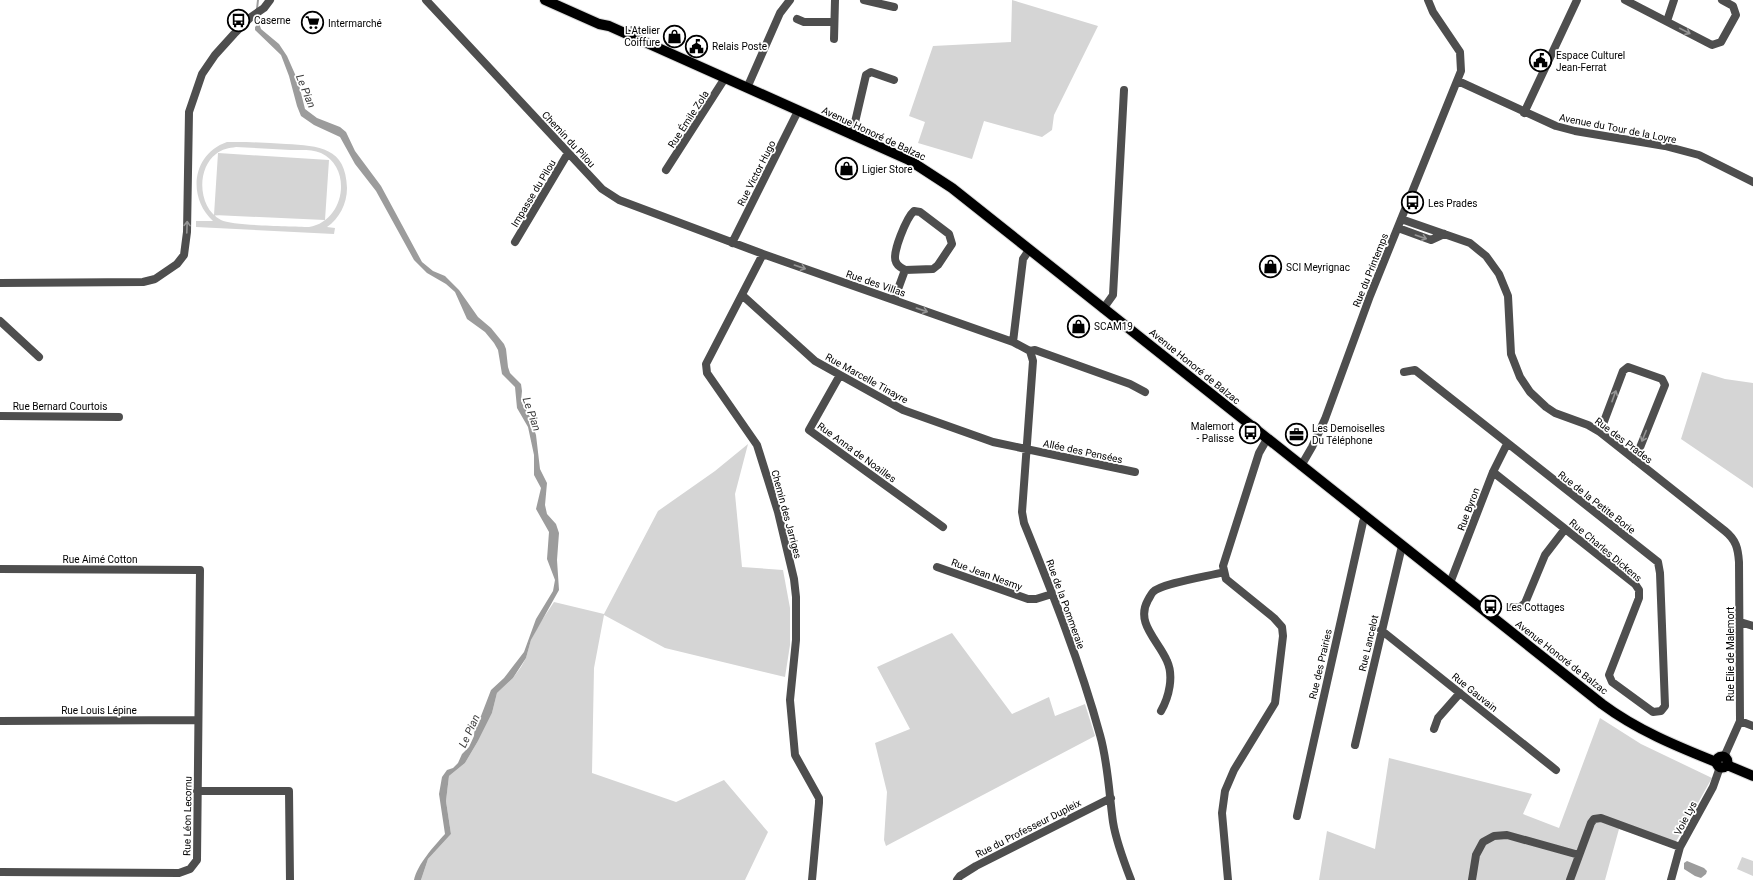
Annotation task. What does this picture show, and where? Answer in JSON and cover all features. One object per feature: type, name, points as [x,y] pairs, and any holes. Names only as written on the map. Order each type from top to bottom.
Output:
[{"type":"main road","name":"Avenue Honoré de Balzac","points":[[545,0],[599,24],[609,26],[909,160],[931,174],[1450,583],[1552,666],[1616,714],[1661,739],[1753,776]]},
{"type":"main road","name":"Avenue Honoré de Balzac","points":[[561,0],[602,20],[609,26]]},
{"type":"street","points":[[0,283],[143,282],[155,279],[177,264],[184,255],[187,232],[189,112],[196,89],[202,74],[215,55],[251,17],[264,8],[270,0]]},
{"type":"street","name":"Chemin du Pilou","points":[[426,0],[602,189],[619,200],[732,243]]},
{"type":"street","points":[[747,88],[780,13],[790,0]]},
{"type":"street","points":[[834,39],[835,0]]},
{"type":"street","points":[[864,0],[894,7]]},
{"type":"street","name":"Rue du Printemps","points":[[1301,466],[1325,419],[1370,296],[1461,71],[1460,52],[1433,12],[1428,0]]},
{"type":"street","points":[[1524,113],[1577,0]]},
{"type":"street","points":[[1625,0],[1712,45],[1721,42],[1736,15],[1733,6],[1722,0]]},
{"type":"street","points":[[1666,21],[1674,0]]},
{"type":"street","points":[[797,19],[804,22],[834,22]]},
{"type":"street","points":[[852,135],[866,75],[871,72],[894,80]]},
{"type":"street","name":"Rue Émile Zola","points":[[666,170],[725,78]]},
{"type":"street","name":"Avenue du Tour de la Loyre","points":[[1458,81],[1524,113],[1556,126],[1575,131],[1665,146],[1699,155],[1753,182]]},
{"type":"street","points":[[1103,309],[1113,295],[1124,90]]},
{"type":"street","name":"Rue Victor Hugo","points":[[732,243],[798,111]]},
{"type":"street","name":"Impasse du Pilou","points":[[514,242],[568,153]]},
{"type":"street","points":[[914,211],[920,212],[949,234],[952,244],[938,265],[933,269],[905,270],[896,263],[894,256],[908,216],[914,211]]},
{"type":"street","name":"Rue des Prades","points":[[1402,219],[1470,243],[1486,256],[1499,274],[1508,296],[1510,343],[1514,363],[1520,377],[1530,392],[1555,413],[1588,424],[1600,432],[1725,531],[1738,547]]},
{"type":"street","points":[[1398,228],[1431,240],[1444,234]]},
{"type":"street","name":"Rue des Villas","points":[[732,243],[1013,342]]},
{"type":"street","points":[[1028,250],[1023,259],[1013,342],[1030,351],[1035,350],[1130,384],[1145,392]]},
{"type":"street","name":"Chemin des Jarriges","points":[[763,254],[706,364],[707,373],[757,445],[778,512],[796,597],[796,640],[790,700],[795,755],[818,798],[819,803],[812,880]]},
{"type":"street","points":[[894,300],[905,270]]},
{"type":"street","name":"Rue Marcelle Tinayre","points":[[742,295],[815,361],[903,410],[994,442],[1027,449]]},
{"type":"street","points":[[0,321],[39,357]]},
{"type":"street","name":"Rue de la Pommeraie","points":[[1030,351],[1033,361],[1022,512],[1024,522],[1084,681],[1101,736],[1108,775],[1113,824],[1131,880]]},
{"type":"street","points":[[1600,432],[1623,370],[1628,367],[1662,379],[1665,385],[1635,460]]},
{"type":"street","name":"Rue de la Petite Borie","points":[[1404,372],[1415,370],[1658,562],[1660,573],[1665,706],[1661,711]]},
{"type":"street","name":"Rue Anna de Noailles","points":[[840,375],[809,430],[943,527]]},
{"type":"street","name":"Rue Bernard Courtois","points":[[0,416],[120,417]]},
{"type":"street","points":[[1228,880],[1222,813],[1225,791],[1234,770],[1275,703],[1283,636],[1282,627],[1274,618],[1226,579],[1223,566],[1259,453],[1267,439]]},
{"type":"street","name":"Rue Byron","points":[[1450,583],[1494,472],[1507,444]]},
{"type":"street","name":"Allée des Pensées","points":[[1027,449],[1135,472]]},
{"type":"street","name":"Rue Charles Dickens","points":[[1494,472],[1635,584],[1639,590],[1639,598],[1609,675],[1612,682],[1653,712],[1661,711]]},
{"type":"street","name":"Rue des Prairies","points":[[1297,816],[1365,517]]},
{"type":"street","points":[[1513,607],[1519,608],[1525,603],[1545,555],[1565,528]]},
{"type":"street","name":"Rue Lancelot","points":[[1355,745],[1402,546]]},
{"type":"street","name":"Rue Elie de Malemort","points":[[1722,763],[1740,721],[1738,547]]},
{"type":"street","name":"Rue Jean Nesmy","points":[[938,567],[1028,599],[1036,599],[1052,594]]},
{"type":"street","name":"Rue Aimé Cotton","points":[[0,569],[200,570]]},
{"type":"street","name":"Rue Léon Lecornu","points":[[0,872],[179,873],[190,869],[197,860],[200,570]]},
{"type":"street","points":[[1161,711],[1167,700],[1170,680],[1167,661],[1144,619],[1146,605],[1153,591],[1165,586],[1224,572]]},
{"type":"street","points":[[1740,622],[1753,626]]},
{"type":"street","name":"Rue Gauvain","points":[[1381,630],[1556,770]]},
{"type":"street","points":[[1434,729],[1438,718],[1460,693]]},
{"type":"street","name":"Rue Louis Lépine","points":[[0,721],[198,720]]},
{"type":"street","points":[[1740,721],[1753,726]]},
{"type":"street","name":"Voie Lys","points":[[1674,879],[1680,847],[1713,787],[1722,763]]},
{"type":"street","points":[[198,791],[289,791],[290,880]]},
{"type":"street","name":"Rue du Professeur Dupleix","points":[[957,880],[960,876],[976,866],[1111,798]]},
{"type":"street","points":[[1570,880],[1591,823],[1594,819],[1601,818],[1680,847]]},
{"type":"street","points":[[1472,880],[1476,855],[1483,842],[1494,836],[1507,835],[1579,855]]},
{"type":"shaded area","points":[[1012,0],[1098,26],[1054,115],[1052,130],[1042,137],[984,121],[972,159],[918,143],[925,122],[909,116],[933,46],[1011,42]]},
{"type":"shaded area","points":[[259,23],[261,29],[279,44],[287,56],[298,81],[305,109],[317,118],[340,127],[346,132],[355,151],[381,186],[422,262],[433,271],[445,276],[459,290],[478,317],[491,328],[504,344],[510,373],[521,384],[521,401],[530,417],[536,435],[540,469],[547,483],[545,505],[547,514],[556,524],[559,533],[557,560],[559,590],[531,640],[526,658],[513,678],[497,693],[492,713],[465,763],[449,776],[446,801],[451,834],[428,859],[421,880],[414,880],[419,868],[426,856],[445,834],[439,794],[442,777],[447,770],[453,768],[458,763],[462,754],[469,747],[474,736],[475,724],[481,716],[491,690],[504,678],[524,652],[536,619],[553,591],[555,580],[547,559],[549,532],[536,509],[541,488],[534,475],[534,455],[528,427],[517,408],[515,387],[502,374],[498,350],[494,343],[485,332],[467,319],[455,292],[446,284],[427,273],[414,260],[376,191],[355,164],[340,137],[314,125],[301,116],[281,55],[255,30],[255,27]]},
{"type":"shaded area","points":[[227,142],[255,142],[309,146],[328,151],[342,164],[347,188],[346,200],[342,210],[335,220],[327,227],[335,228],[334,234],[196,227],[196,221],[213,221],[199,200],[197,177],[200,166],[206,156],[215,148]],"holes":[[[236,147],[310,150],[321,153],[331,160],[338,170],[341,181],[337,205],[331,215],[321,223],[309,227],[237,223],[221,220],[213,214],[204,198],[202,188],[203,178],[205,169],[216,154],[226,149]]]},
{"type":"shaded area","points":[[218,153],[329,160],[325,220],[214,215]]},
{"type":"shaded area","points":[[1702,372],[1725,379],[1753,383],[1753,488],[1681,439]]},
{"type":"shaded area","points":[[748,444],[735,494],[742,567],[783,570],[790,608],[790,645],[785,677],[665,648],[604,615],[594,668],[592,773],[676,802],[724,780],[768,832],[745,880],[421,880],[428,859],[451,834],[446,801],[449,776],[465,763],[492,713],[497,693],[513,678],[521,667],[538,626],[554,602],[604,614],[658,511],[715,471]]},
{"type":"shaded area","points":[[952,633],[1012,714],[1049,697],[1055,716],[1085,704],[1095,736],[886,846],[884,840],[887,792],[875,743],[910,729],[877,667]]},
{"type":"shaded area","points":[[1600,718],[1641,744],[1712,778],[1673,847],[1619,829],[1605,880],[1319,880],[1327,831],[1375,849],[1389,758],[1532,794],[1523,814],[1559,828]]},
{"type":"shaded area","points":[[1742,857],[1753,861],[1753,876],[1737,869]]},
{"type":"shaded area","points":[[1687,861],[1704,868],[1707,871],[1706,874],[1701,878],[1684,869],[1684,863]]},
{"type":"waterway","name":"Le Pian","points":[[257,9],[258,0]]},
{"type":"waterway","name":"Le Pian","points":[[256,16],[258,27]]},
{"type":"place","name":"Caserne","points":[[238,20]]},
{"type":"place","name":"Intermarché","points":[[313,23]]},
{"type":"place","name":"L'Atelier Coiffure","points":[[675,36]]},
{"type":"place","name":"Relais Poste","points":[[697,46]]},
{"type":"place","name":"Espace Culturel Jean-Ferrat","points":[[1541,61]]},
{"type":"place","name":"Ligier Store","points":[[846,169]]},
{"type":"place","name":"Les Prades","points":[[1413,203]]},
{"type":"place","name":"SCI Meyrignac","points":[[1270,267]]},
{"type":"place","name":"SCAM19","points":[[1078,326]]},
{"type":"place","name":"Malemort - Palisse","points":[[1250,432]]},
{"type":"place","name":"Les Demoiselles Du Téléphone","points":[[1296,434]]},
{"type":"place","name":"Les Cottages","points":[[1491,607]]}]
